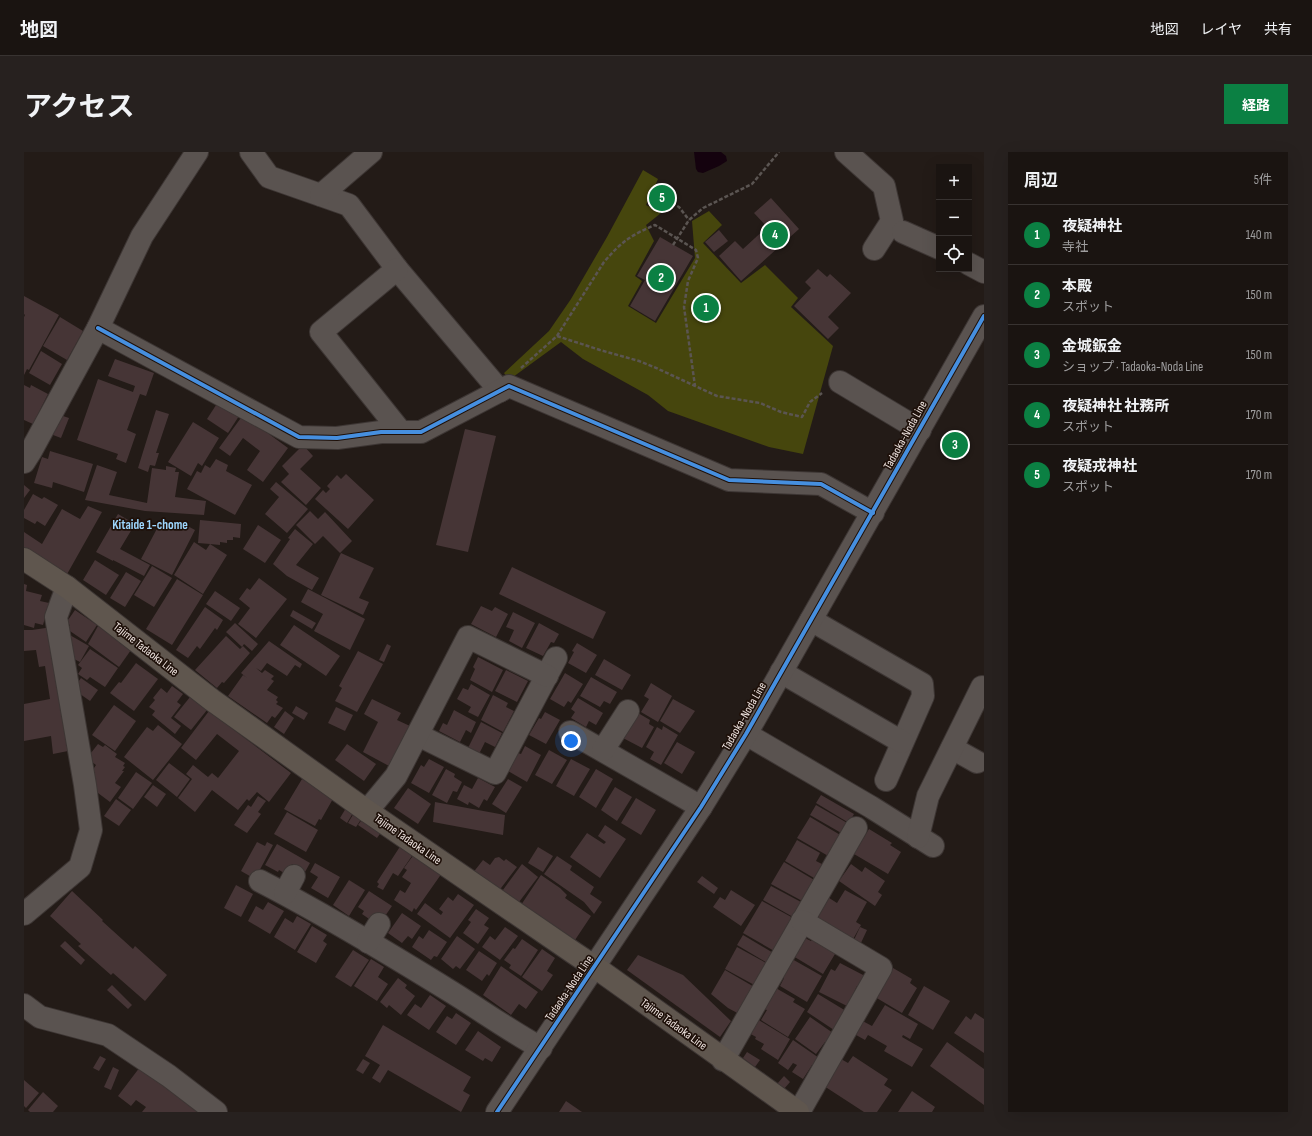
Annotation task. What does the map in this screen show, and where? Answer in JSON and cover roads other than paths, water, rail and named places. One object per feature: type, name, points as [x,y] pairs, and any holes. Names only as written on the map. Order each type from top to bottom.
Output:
[{"type":"main road","name":"Tajime Tadaoka Line","points":[[27,563],[67,588],[212,700],[367,810],[574,954],[595,967],[723,1060],[798,1112]]},
{"type":"street","points":[[24,462],[98,328],[142,236],[197,152]]},
{"type":"street","points":[[251,152],[269,177],[349,205],[397,269],[500,391]]},
{"type":"street","points":[[321,195],[371,152]]},
{"type":"street","points":[[846,152],[884,186],[892,220],[874,249]]},
{"type":"street","points":[[903,232],[936,247]]},
{"type":"street","points":[[972,266],[984,272]]},
{"type":"street","points":[[397,269],[322,332],[401,432]]},
{"type":"street","name":"Tadaoka-Noda Line","points":[[497,1112],[701,807],[746,734],[984,316]]},
{"type":"street","points":[[98,328],[299,438],[337,438],[381,432],[422,432],[509,386],[729,480],[821,484],[873,513]]},
{"type":"street","points":[[840,382],[920,430]]},
{"type":"street","points":[[24,914],[80,867],[91,830],[85,785],[56,617],[67,588]]},
{"type":"street","points":[[811,620],[922,684],[922,696],[886,780]]},
{"type":"street","points":[[367,810],[396,776],[468,637],[552,667],[495,773],[418,735]]},
{"type":"street","points":[[781,672],[902,742]]},
{"type":"street","points":[[746,734],[871,807],[925,841],[928,796],[982,687]]},
{"type":"street","points":[[603,750],[628,711]]},
{"type":"street","points":[[570,732],[701,807]]},
{"type":"street","points":[[952,748],[977,762]]},
{"type":"street","points":[[723,1060],[856,828]]},
{"type":"street","points":[[260,881],[290,885],[374,933],[458,986],[518,1036],[541,1048]]},
{"type":"street","points":[[798,1112],[881,968],[802,922]]},
{"type":"street","points":[[24,1005],[40,1017],[108,1035],[169,1076],[216,1112]]},
{"type":"place","name":"夜疑戎神社","points":[[662,198]]},
{"type":"place","name":"夜疑神社 社務所","points":[[775,235]]},
{"type":"place","name":"本殿","points":[[661,278]]},
{"type":"place","name":"夜疑神社","points":[[706,308]]},
{"type":"place","name":"金城鈑金","points":[[955,445]]},
{"type":"district","name":"Kitaide 1-chome","points":[[150,524]]}]
